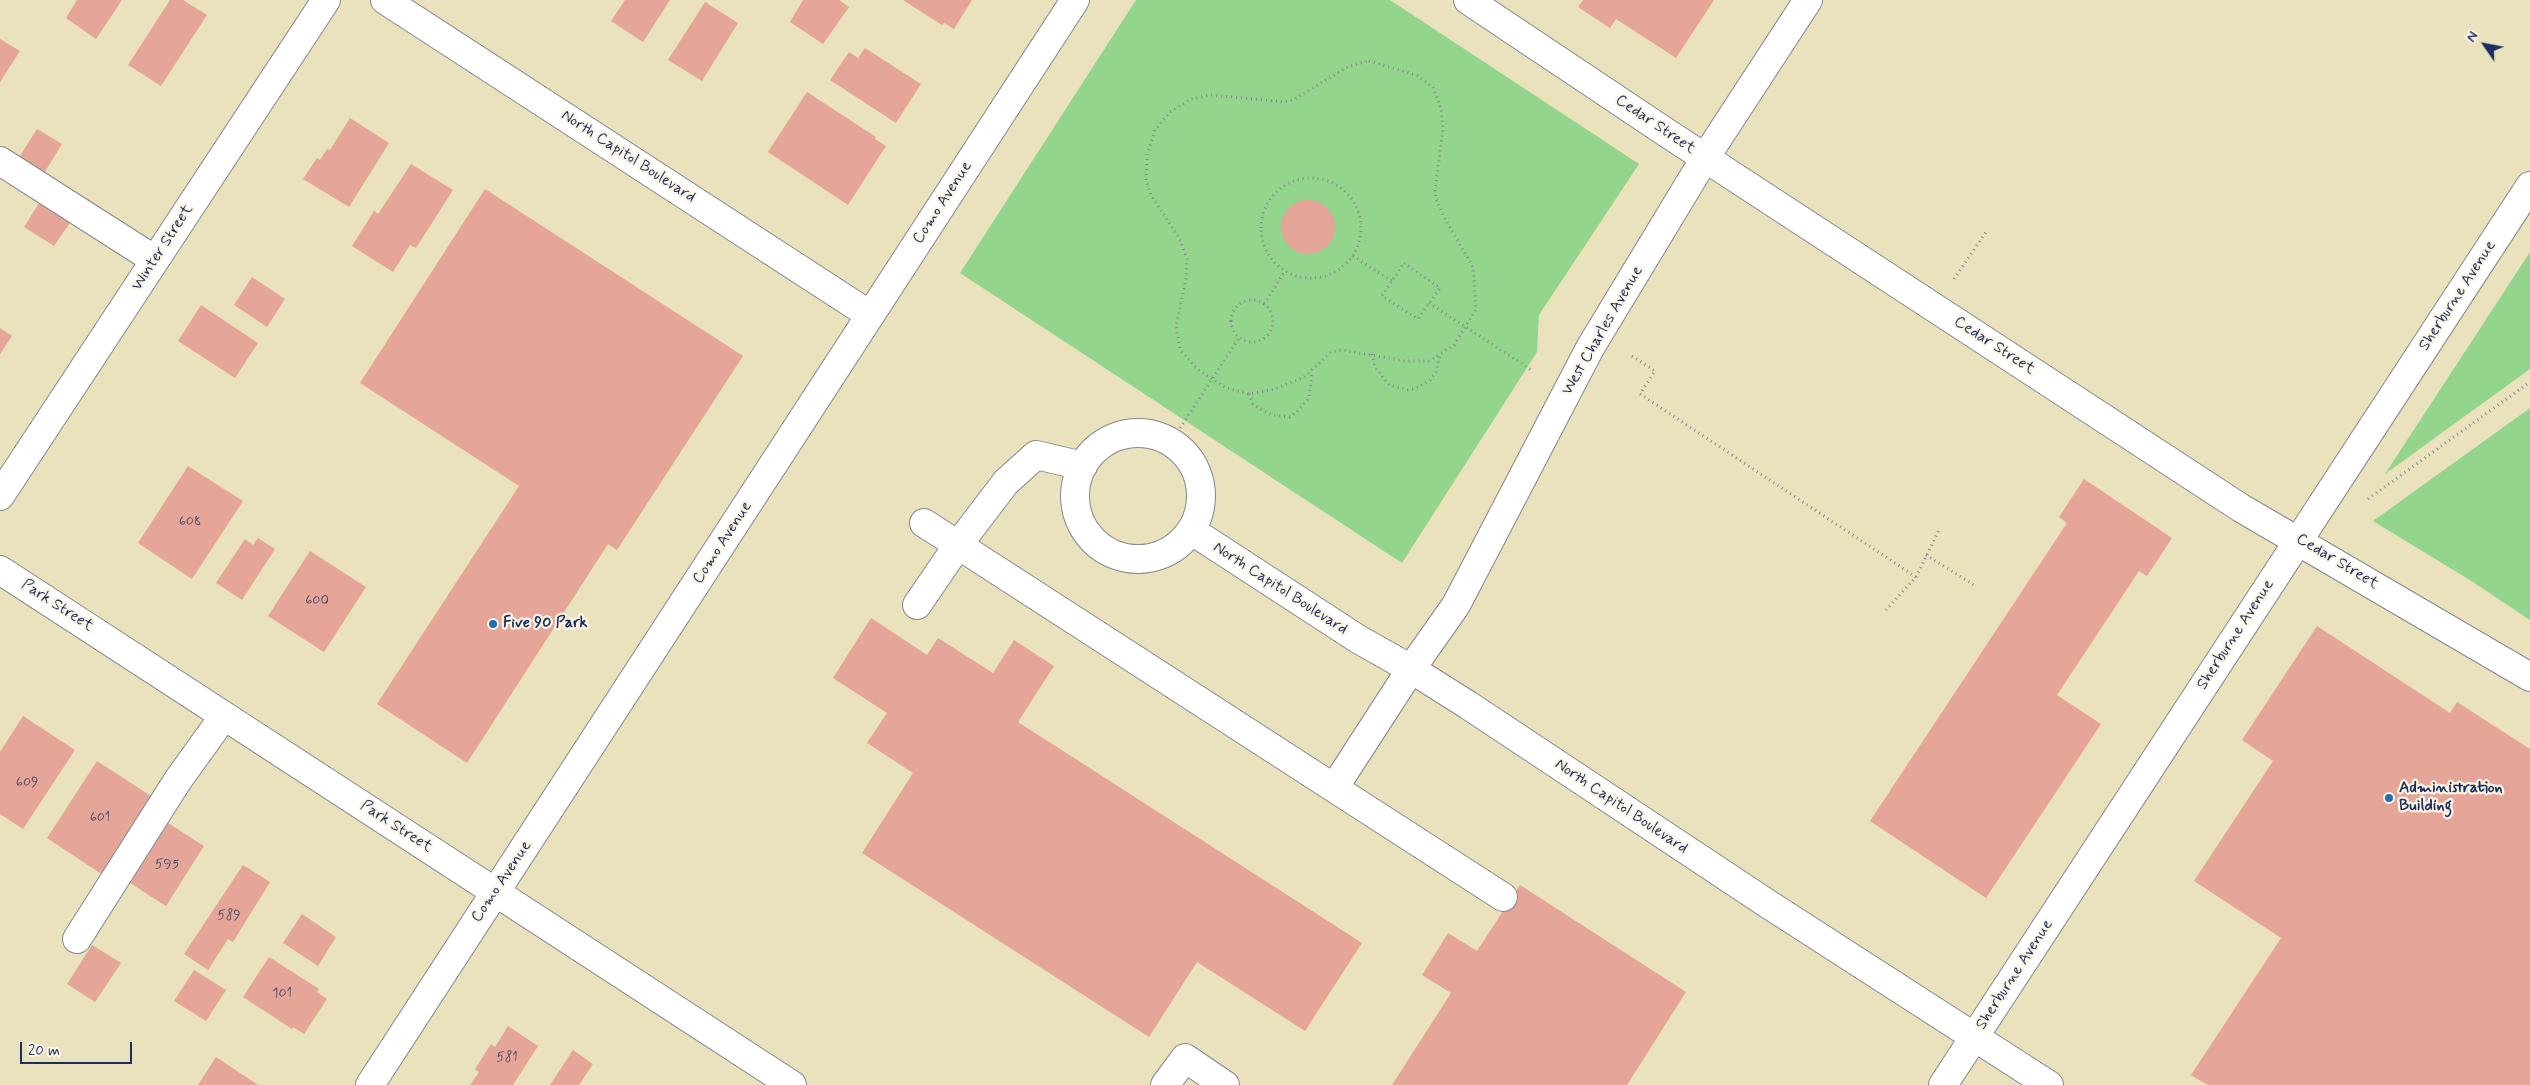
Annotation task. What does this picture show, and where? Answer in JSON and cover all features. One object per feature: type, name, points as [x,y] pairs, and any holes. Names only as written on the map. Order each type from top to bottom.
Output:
[{"type":"street","name":"Winter Street","points":[[0,496],[326,0]]},
{"type":"street","name":"North Capitol Boulevard","points":[[385,0],[870,315]]},
{"type":"street","name":"Como Avenue","points":[[370,1085],[1076,0]]},
{"type":"street","name":"Cedar Street","points":[[1468,0],[1705,158],[2241,508],[2298,539],[2530,676]]},
{"type":"street","name":"West Charles Avenue","points":[[1334,788],[1411,669],[1456,605],[1590,348],[1705,158],[1808,0]]},
{"type":"street","points":[[0,161],[155,260]]},
{"type":"street","name":"Sherburne Avenue","points":[[1943,1085],[2530,186]]},
{"type":"street","points":[[1140,433],[1154,434],[1173,443],[1188,457],[1198,475],[1202,496],[1198,517],[1192,531],[1173,549],[1154,558],[1133,560],[1113,554],[1095,543],[1080,520],[1076,507],[1076,486],[1083,466],[1095,449],[1113,438],[1140,433]]},
{"type":"street","points":[[917,605],[958,545],[1006,482],[1036,455],[1083,466]]},
{"type":"street","points":[[924,523],[1502,897]]},
{"type":"street","name":"North Capitol Boulevard","points":[[1192,531],[1358,639],[1411,669],[1768,904],[2049,1085]]},
{"type":"street","name":"Park Street","points":[[0,570],[792,1085]]},
{"type":"street","points":[[77,939],[178,780],[224,716]]},
{"type":"street","points":[[1166,1085],[1185,1058],[1226,1085]]},
{"type":"path","points":[[1369,61],[1416,75],[1434,86],[1441,108],[1443,128],[1435,191],[1436,199],[1444,217],[1471,260],[1475,275],[1476,309],[1454,345],[1440,355],[1429,360],[1419,361],[1342,350],[1331,352],[1313,370],[1297,381],[1249,394],[1226,388],[1197,369],[1180,349],[1176,336],[1176,326],[1186,279],[1187,259],[1179,238],[1151,195],[1146,181],[1147,155],[1155,130],[1170,112],[1191,99],[1211,95],[1284,102],[1293,100],[1339,70],[1360,62],[1369,61]]},
{"type":"path","points":[[1314,177],[1336,184],[1354,201],[1362,224],[1361,238],[1353,256],[1338,271],[1318,278],[1300,277],[1285,271],[1269,254],[1262,234],[1261,224],[1264,211],[1273,195],[1281,187],[1301,178],[1314,177]]},
{"type":"path","points":[[1954,279],[1986,232]]},
{"type":"path","points":[[1353,256],[1392,281]]},
{"type":"path","points":[[1404,263],[1440,288],[1429,303],[1418,319],[1382,296],[1404,263]]},
{"type":"path","points":[[1264,304],[1285,271]]},
{"type":"path","points":[[1247,301],[1264,304],[1273,318],[1269,334],[1263,340],[1256,342],[1239,338],[1232,327],[1232,317],[1236,308],[1247,301]]},
{"type":"path","points":[[1429,303],[1467,326],[1533,371]]},
{"type":"path","points":[[1180,428],[1239,338]]},
{"type":"path","points":[[1372,354],[1375,367],[1385,381],[1397,389],[1407,390],[1416,389],[1430,380],[1436,372],[1440,355]]},
{"type":"path","points":[[1632,356],[1655,372],[1640,394],[1916,577]]},
{"type":"path","points":[[1249,394],[1253,404],[1262,410],[1272,415],[1290,417],[1297,412],[1308,398],[1313,370]]},
{"type":"path","points":[[2361,504],[2530,382]]},
{"type":"path","points":[[1886,610],[1916,577],[1940,528]]},
{"type":"path","points":[[1926,555],[1974,585]]},
{"type":"green space","points":[[1136,0],[1390,0],[1639,164],[1539,315],[1537,352],[1402,563],[960,273]]},
{"type":"green space","points":[[2530,252],[2530,369],[2385,474]]},
{"type":"green space","points":[[2530,408],[2530,620],[2473,582],[2373,521]]},
{"type":"building","points":[[77,0],[122,0],[96,39],[66,18]]},
{"type":"building","points":[[170,0],[183,0],[207,15],[161,86],[128,65]]},
{"type":"building","points":[[625,0],[670,0],[643,42],[611,21]]},
{"type":"building","points":[[803,0],[839,0],[849,7],[823,44],[790,22]]},
{"type":"building","points":[[903,0],[972,0],[954,29],[944,23],[942,25]]},
{"type":"building","points":[[1583,0],[1714,0],[1676,58],[1616,19],[1610,28],[1578,7]]},
{"type":"building","points":[[705,2],[738,23],[702,81],[668,60]]},
{"type":"building","points":[[0,39],[20,51],[0,82]]},
{"type":"building","points":[[865,48],[921,84],[896,123],[830,80],[849,52],[858,58]]},
{"type":"building","points":[[807,92],[876,137],[875,139],[886,146],[848,205],[768,152]]},
{"type":"building","points":[[350,118],[389,143],[349,207],[303,179],[317,158],[320,160],[327,149],[330,150]]},
{"type":"building","points":[[37,129],[62,144],[43,175],[18,159]]},
{"type":"building","points":[[411,164],[453,190],[416,248],[410,245],[393,272],[352,246],[374,211],[378,214]]},
{"type":"building","points":[[485,189],[743,356],[617,550],[608,544],[467,763],[377,704],[519,486],[360,383]]},
{"type":"building","points":[[41,200],[72,220],[54,246],[24,227]]},
{"type":"building","points":[[1303,200],[1313,200],[1323,204],[1331,212],[1335,227],[1331,242],[1323,250],[1313,254],[1303,254],[1293,250],[1285,242],[1281,232],[1281,222],[1285,212],[1293,204]]},
{"type":"building","points":[[252,277],[285,299],[267,327],[234,305]]},
{"type":"building","points":[[201,305],[258,343],[235,378],[178,341]]},
{"type":"building","points":[[0,328],[12,336],[0,354]]},
{"type":"building","points":[[188,466],[243,501],[192,579],[138,543]]},
{"type":"building","points":[[2084,479],[2172,538],[2147,576],[2139,571],[2057,695],[2101,724],[1986,898],[1870,821],[2067,523],[2059,517]]},
{"type":"building","points":[[258,538],[275,549],[242,600],[216,583],[245,539],[253,545]]},
{"type":"building","points":[[310,551],[366,587],[324,652],[268,616]]},
{"type":"building","points":[[871,618],[927,655],[938,638],[993,673],[1014,640],[1054,666],[1018,722],[1362,943],[1305,1031],[1197,962],[1149,1037],[862,853],[913,773],[867,743],[887,713],[833,678]]},
{"type":"building","points":[[2317,626],[2450,713],[2457,702],[2530,749],[2530,1085],[2208,1085],[2191,1075],[2281,938],[2194,881],[2273,761],[2242,740]]},
{"type":"building","points":[[23,716],[75,750],[23,829],[0,814],[0,752]]},
{"type":"building","points":[[97,761],[154,798],[103,875],[47,838]]},
{"type":"building","points":[[168,823],[204,846],[166,906],[130,883]]},
{"type":"building","points":[[243,865],[270,882],[233,942],[228,939],[208,970],[184,954]]},
{"type":"building","points":[[1520,885],[1686,992],[1627,1085],[1392,1085],[1451,993],[1422,975],[1448,933],[1477,951]]},
{"type":"building","points":[[302,914],[336,937],[318,966],[283,943]]},
{"type":"building","points":[[92,945],[121,963],[95,1002],[67,984]]},
{"type":"building","points":[[269,957],[319,989],[317,992],[327,999],[304,1034],[293,1027],[292,1029],[243,997]]},
{"type":"building","points":[[194,970],[226,990],[206,1021],[174,1001]]},
{"type":"building","points":[[508,1026],[538,1046],[513,1085],[470,1085],[479,1072],[475,1069],[491,1044],[495,1047]]},
{"type":"building","points":[[573,1050],[593,1064],[579,1085],[550,1085]]},
{"type":"building","points":[[216,1057],[258,1085],[198,1085]]},
{"type":"place","name":"Five 90 Park","points":[[493,624]]},
{"type":"place","name":"Administration Building","points":[[2389,798]]}]
